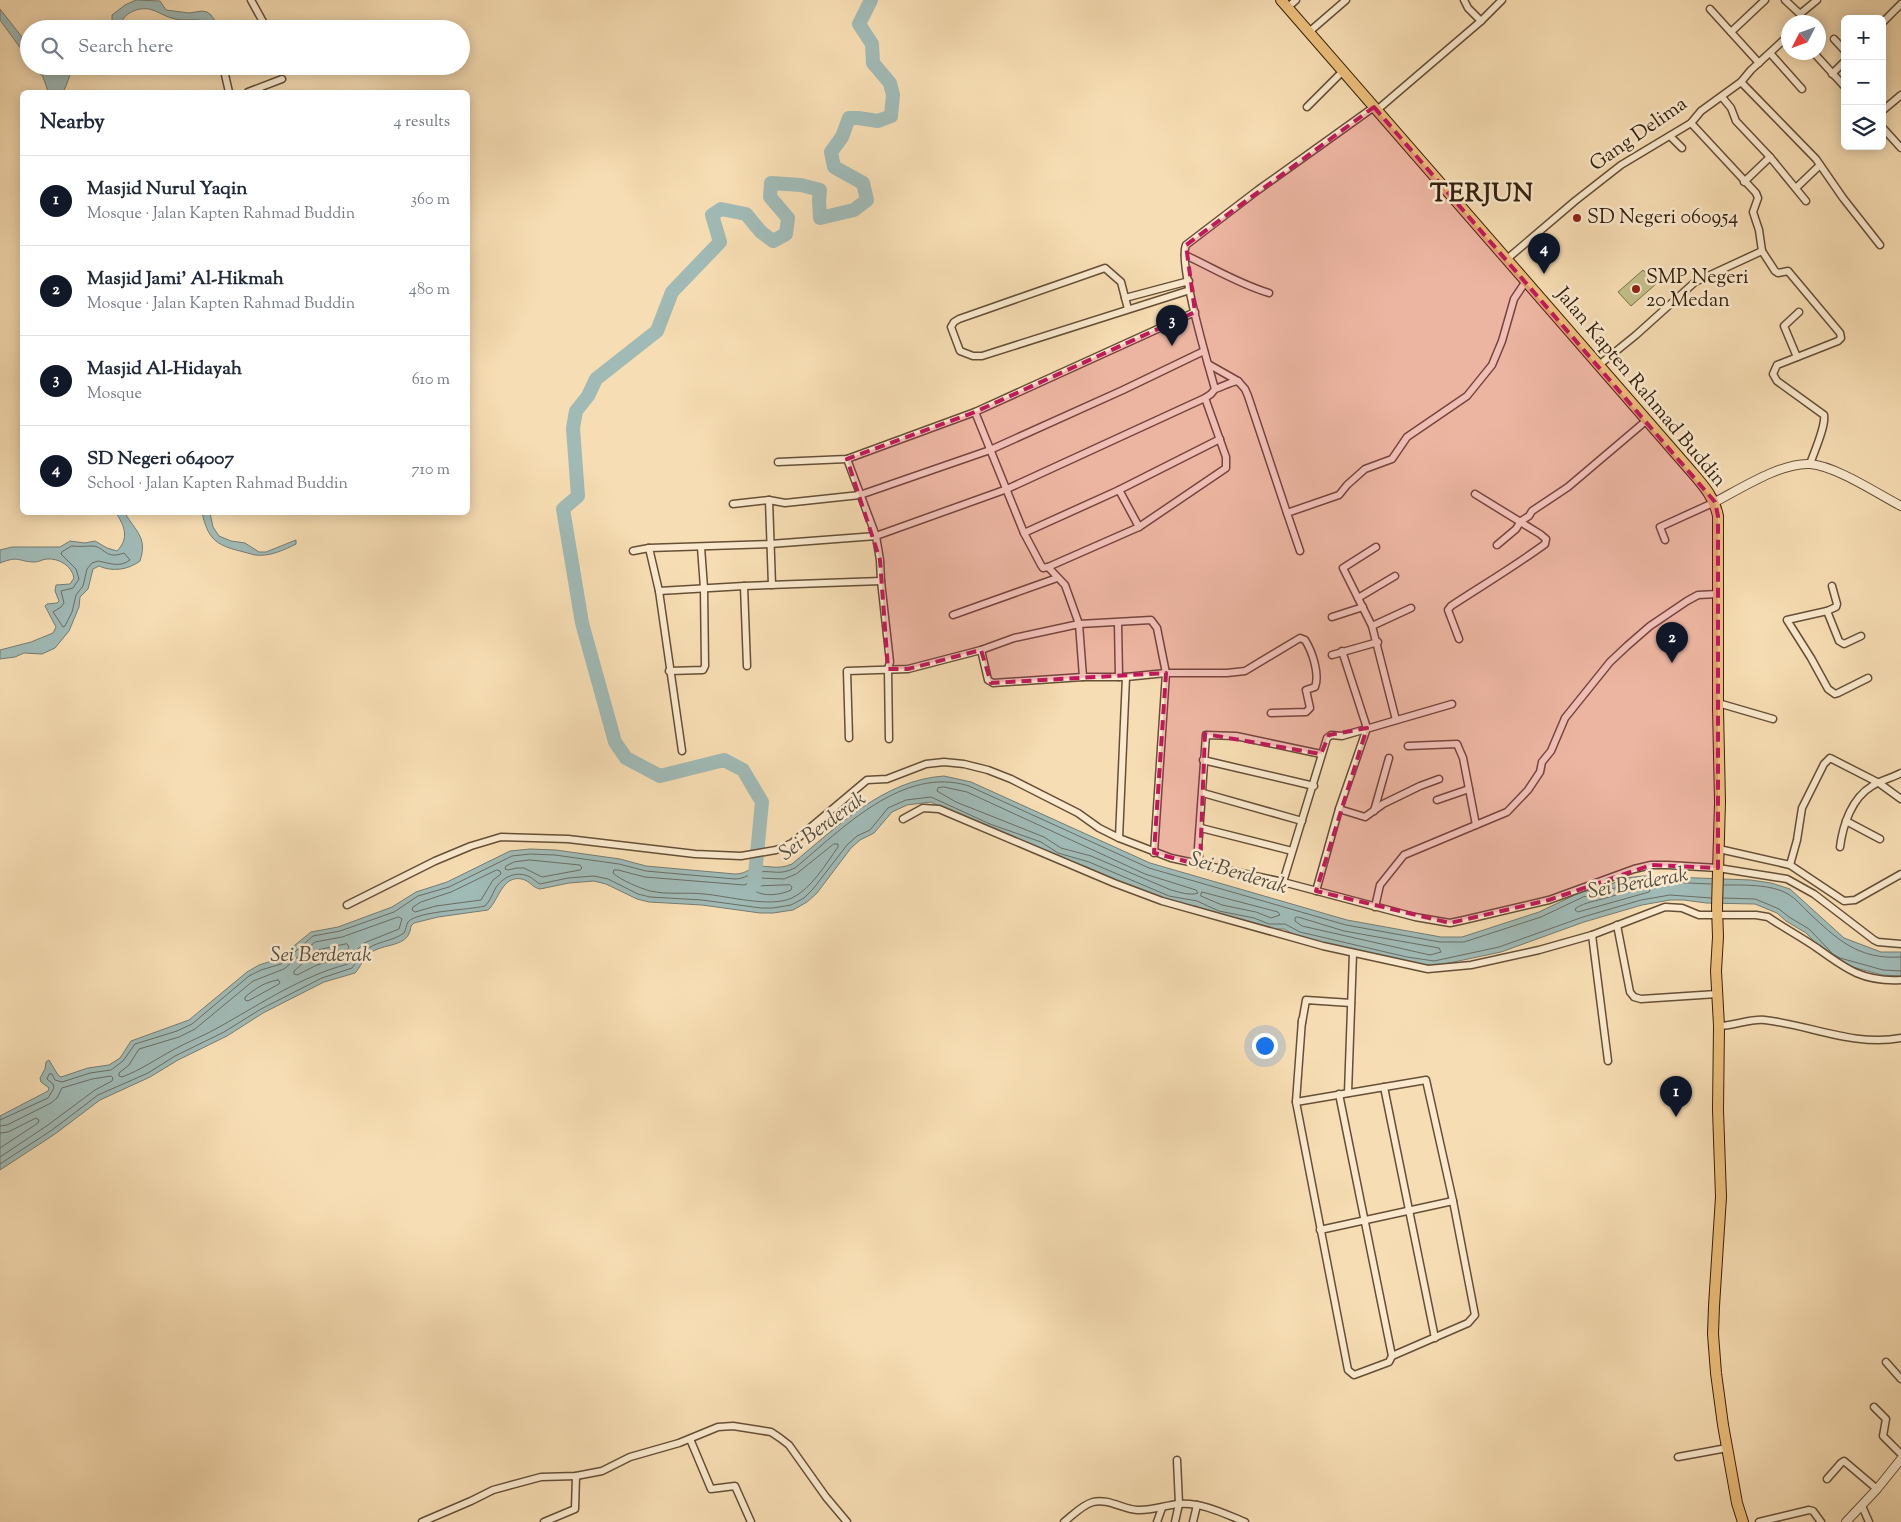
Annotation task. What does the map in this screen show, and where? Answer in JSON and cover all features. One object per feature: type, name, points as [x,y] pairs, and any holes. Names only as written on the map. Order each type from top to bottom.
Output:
[{"type":"main road","name":"Jalan Kapten Rahmad Buddin","points":[[1284,4],[1708,490],[1715,502],[1718,516],[1720,802],[1716,971],[1719,1026],[1720,1214],[1714,1306],[1718,1390],[1737,1503],[1743,1522]]},
{"type":"street","points":[[251,0],[262,20]]},
{"type":"street","points":[[1284,4],[1296,0]]},
{"type":"street","points":[[1309,32],[1346,0]]},
{"type":"street","points":[[1464,0],[1468,8],[1481,21]]},
{"type":"street","points":[[1215,389],[1188,281],[1185,249],[1190,241],[1258,190],[1376,109],[1481,21],[1502,0]]},
{"type":"street","points":[[1731,32],[1765,0]]},
{"type":"street","points":[[1785,0],[1800,14],[1817,0]]},
{"type":"street","points":[[1886,19],[1901,4]]},
{"type":"street","points":[[1710,9],[1759,64]]},
{"type":"street","points":[[1834,39],[1841,47]]},
{"type":"street","name":"Gang Delima","points":[[1507,259],[1621,165],[1691,123],[1702,111],[1741,82],[1781,43]]},
{"type":"street","points":[[1770,53],[1802,89]]},
{"type":"street","points":[[1820,60],[1841,83]]},
{"type":"street","points":[[1832,74],[1841,65]]},
{"type":"street","points":[[1308,107],[1343,71]]},
{"type":"street","points":[[225,75],[229,90]]},
{"type":"street","points":[[253,90],[282,79]]},
{"type":"street","points":[[1741,82],[1820,165],[1842,198],[1880,245]]},
{"type":"street","points":[[1886,108],[1901,95]]},
{"type":"street","points":[[1722,97],[1731,108],[1736,121],[1770,157],[1806,201]]},
{"type":"street","points":[[1691,123],[1756,193],[1758,198],[1753,212],[1758,224],[1762,251],[1777,273],[1788,271],[1840,333],[1841,338],[1838,341],[1777,366],[1773,374],[1778,381],[1824,415],[1825,418],[1810,464]]},
{"type":"street","points":[[1886,131],[1901,148]]},
{"type":"street","points":[[1670,136],[1682,148]]},
{"type":"street","points":[[1744,182],[1770,157]]},
{"type":"street","points":[[1796,188],[1820,165]]},
{"type":"street","points":[[1599,365],[1636,335],[1695,282],[1762,251]]},
{"type":"street","points":[[1185,255],[1214,268],[1224,275],[1270,293]]},
{"type":"street","points":[[1128,308],[1121,282],[1106,268],[959,319],[951,327],[960,351],[973,356],[982,356],[1128,308],[1190,290]]},
{"type":"street","points":[[1125,298],[1188,281]]},
{"type":"street","points":[[1287,513],[1339,495],[1346,485],[1365,469],[1392,459],[1407,437],[1467,396],[1492,365],[1502,341],[1514,299],[1526,281]]},
{"type":"street","points":[[1144,294],[1147,302]]},
{"type":"street","points":[[778,462],[847,459],[975,412],[1195,312]]},
{"type":"street","points":[[1797,357],[1784,326],[1799,312]]},
{"type":"street","points":[[733,504],[769,500],[785,503],[860,495],[990,450],[1204,351]]},
{"type":"street","points":[[1208,364],[1238,381],[1245,389],[1300,551]]},
{"type":"street","points":[[633,551],[649,548],[770,544],[876,536],[1007,489],[1205,398],[1215,389],[1238,381]]},
{"type":"street","points":[[975,412],[1024,533],[1043,568],[1139,527],[1226,468],[1227,463],[1220,438],[1205,398]]},
{"type":"street","points":[[1497,545],[1516,529],[1521,521],[1529,516],[1532,511],[1568,487],[1647,420]]},
{"type":"street","points":[[1024,533],[1119,490],[1220,438]]},
{"type":"street","points":[[847,459],[876,536],[880,560],[890,662],[888,669],[889,740]]},
{"type":"street","points":[[1666,540],[1660,527],[1783,468],[1810,464],[1858,482],[1898,504]]},
{"type":"street","points":[[1119,490],[1139,527]]},
{"type":"street","points":[[1459,639],[1449,615],[1448,610],[1451,606],[1520,562],[1545,544],[1546,539],[1521,521],[1476,494]]},
{"type":"street","points":[[769,500],[772,585]]},
{"type":"street","points":[[669,670],[703,670],[705,666],[704,588],[701,547]]},
{"type":"street","points":[[1376,547],[1343,568],[1378,642],[1396,720]]},
{"type":"street","points":[[649,548],[659,590],[682,751]]},
{"type":"street","points":[[1048,567],[1065,585],[1079,624],[1083,677]]},
{"type":"street","points":[[1358,598],[1395,576]]},
{"type":"street","points":[[953,614],[1057,578]]},
{"type":"street","points":[[659,590],[881,581]]},
{"type":"street","points":[[744,586],[747,666]]},
{"type":"street","points":[[1832,586],[1837,606],[1827,612],[1787,620],[1828,689],[1832,692],[1838,693],[1868,678]]},
{"type":"street","points":[[1375,907],[1380,886],[1404,855],[1507,812],[1528,790],[1540,772],[1542,762],[1550,751],[1565,718],[1610,662],[1626,646],[1650,626],[1687,601],[1698,595],[1718,594]]},
{"type":"street","points":[[1332,617],[1363,607]]},
{"type":"street","points":[[1372,626],[1410,608]]},
{"type":"street","points":[[1827,612],[1839,641],[1844,644],[1861,636]]},
{"type":"street","points":[[849,738],[845,673],[848,671],[908,669],[981,650],[1014,638],[1079,624],[1153,621],[1157,628],[1166,673],[1154,853]]},
{"type":"street","points":[[1118,623],[1122,677],[1119,838]]},
{"type":"street","points":[[981,650],[988,680],[991,683],[1166,673],[1227,673],[1245,671],[1292,642],[1300,638],[1305,640],[1318,680],[1315,687],[1306,690],[1310,708],[1306,712],[1271,713]]},
{"type":"street","points":[[1332,655],[1378,642]]},
{"type":"street","points":[[1316,891],[1339,809],[1367,728],[1342,651]]},
{"type":"street","points":[[1718,703],[1773,719]]},
{"type":"street","points":[[1283,882],[1314,786],[1321,754],[1325,743],[1331,735],[1342,736],[1452,704]]},
{"type":"street","points":[[1200,865],[1198,848],[1203,793],[1203,760],[1205,737],[1208,734],[1252,739],[1321,754]]},
{"type":"street","points":[[1408,746],[1456,743],[1463,758],[1476,825]]},
{"type":"street","points":[[1374,810],[1389,758]]},
{"type":"street","points":[[1790,865],[1797,840],[1802,808],[1824,764],[1829,759],[1879,783],[1901,799]]},
{"type":"street","points":[[1203,760],[1314,786]]},
{"type":"street","points":[[347,905],[435,861],[480,843],[501,838],[568,838],[696,854],[741,856],[776,850],[792,843],[867,780],[887,779],[926,764],[944,762],[964,764],[988,770],[1011,779],[1078,813],[1099,828],[1154,853],[1200,865],[1283,882],[1415,917],[1450,923],[1505,912],[1549,900],[1634,869],[1651,865],[1718,868],[1787,879],[1814,894],[1874,940],[1901,944]]},
{"type":"street","points":[[1840,847],[1846,821],[1861,794],[1901,773]]},
{"type":"street","points":[[1339,809],[1365,818],[1383,804],[1439,779]]},
{"type":"street","points":[[1437,800],[1469,789]]},
{"type":"street","points":[[1203,793],[1302,821]]},
{"type":"street","points":[[903,819],[923,808],[939,809],[1114,883],[1162,901],[1353,953],[1428,969],[1471,965],[1539,950],[1592,935],[1665,907],[1682,908],[1699,915],[1718,910],[1768,917],[1849,970],[1868,978],[1885,981],[1901,980]]},
{"type":"street","points":[[1846,821],[1880,839]]},
{"type":"street","points":[[1201,828],[1292,851]]},
{"type":"street","points":[[1719,849],[1790,865],[1844,901],[1850,902],[1901,874]]},
{"type":"street","points":[[1616,925],[1630,992],[1634,997],[1641,999],[1717,994]]},
{"type":"street","points":[[1592,935],[1608,1061]]},
{"type":"street","points":[[1348,1093],[1353,953]]},
{"type":"street","points":[[1339,1094],[1392,1356],[1389,1362],[1354,1376],[1348,1370],[1296,1102],[1302,1022],[1306,1000],[1351,1003]]},
{"type":"street","points":[[1719,1026],[1732,1026],[1761,1019],[1850,1038],[1871,1040],[1901,1038]]},
{"type":"street","points":[[1296,1102],[1427,1081],[1475,1315],[1468,1323],[1392,1356]]},
{"type":"street","points":[[1384,1087],[1436,1338]]},
{"type":"street","points":[[1320,1230],[1453,1202]]},
{"type":"street","points":[[1886,1362],[1901,1379]]},
{"type":"street","points":[[1874,1407],[1886,1419],[1882,1433],[1884,1438],[1901,1454]]},
{"type":"street","points":[[422,1522],[471,1502],[493,1490],[511,1484],[541,1477],[576,1476],[602,1471],[630,1458],[718,1427],[733,1426],[771,1432],[788,1446],[847,1522]]},
{"type":"street","points":[[690,1438],[711,1489],[730,1485],[737,1488],[751,1522]]},
{"type":"street","points":[[1678,1458],[1727,1448]]},
{"type":"street","points":[[1846,1522],[1877,1489],[1901,1459]]},
{"type":"street","points":[[1175,1522],[1179,1504],[1177,1460]]},
{"type":"street","points":[[1827,1479],[1844,1461],[1877,1489]]},
{"type":"street","points":[[544,1522],[575,1509],[576,1476]]},
{"type":"street","points":[[1064,1522],[1093,1502],[1105,1501],[1138,1510],[1179,1504],[1197,1505],[1224,1512],[1231,1519],[1245,1522]]},
{"type":"street","points":[[1193,1522],[1197,1505]]},
{"type":"street","points":[[1862,1506],[1870,1522]]},
{"type":"street","points":[[1157,1522],[1162,1508]]},
{"type":"street","points":[[1759,1522],[1809,1510],[1813,1511],[1820,1522]]},
{"type":"highlighted area","points":[[1374,107],[1715,502],[1718,516],[1718,868],[1651,865],[1549,900],[1450,923],[1316,891],[1367,728],[1329,735],[1321,754],[1205,734],[1200,865],[1154,853],[1166,673],[991,683],[981,650],[908,669],[888,669],[880,560],[847,459],[975,412],[1195,312],[1186,245]]},
{"type":"shaded area","points":[[1643,270],[1656,284],[1631,306],[1618,292]]},
{"type":"water","points":[[136,0],[160,1],[166,10],[189,13],[207,12],[215,20],[180,20],[149,9],[139,9],[130,13],[123,20],[112,20],[112,15],[125,5]]},
{"type":"water","points":[[0,9],[20,35],[20,48],[0,20]]},
{"type":"water","points":[[41,75],[70,75],[64,90],[48,90]]},
{"type":"water","points":[[117,515],[126,515],[139,535],[142,546],[140,561],[120,569],[109,569],[99,566],[93,569],[88,589],[80,597],[79,607],[69,631],[55,648],[42,654],[24,653],[15,657],[0,659],[0,650],[31,642],[53,633],[56,627],[45,606],[59,601],[55,591],[56,585],[70,584],[74,578],[68,566],[52,559],[29,562],[15,559],[0,563],[0,550],[12,547],[60,547],[70,541],[85,543],[95,541],[117,551],[125,536]]},
{"type":"water","points":[[203,515],[210,515],[213,527],[219,536],[231,541],[245,543],[259,552],[266,552],[296,540],[296,544],[271,554],[255,555],[224,546],[214,539],[207,529]]},
{"type":"water","name":"Sei Berderak","points":[[944,776],[971,782],[1150,863],[1347,920],[1441,937],[1462,937],[1539,912],[1581,892],[1604,887],[1625,878],[1643,876],[1751,880],[1771,883],[1790,889],[1844,938],[1881,952],[1901,952],[1901,976],[1882,975],[1838,963],[1830,958],[1806,933],[1777,913],[1755,904],[1706,903],[1684,900],[1670,900],[1642,905],[1584,922],[1501,952],[1435,966],[1406,962],[1298,937],[1284,929],[1268,929],[1253,923],[1218,916],[1196,906],[1179,904],[1122,883],[1087,867],[1049,854],[1039,847],[988,828],[931,802],[907,805],[892,812],[874,833],[860,840],[851,848],[817,893],[807,902],[793,910],[760,913],[702,905],[649,902],[594,881],[569,883],[540,889],[522,879],[515,879],[505,884],[488,910],[438,917],[414,923],[406,938],[401,942],[375,950],[369,954],[355,973],[324,982],[263,1013],[227,1036],[178,1060],[150,1077],[100,1100],[55,1134],[0,1170],[0,1116],[48,1091],[49,1088],[41,1082],[40,1078],[45,1069],[46,1062],[49,1060],[61,1077],[88,1068],[109,1065],[120,1058],[131,1041],[189,1020],[247,972],[259,965],[278,959],[311,932],[338,927],[392,907],[416,892],[447,882],[510,851],[530,849],[556,850],[620,859],[646,866],[735,874],[743,873],[759,866],[786,866],[792,864],[844,821],[881,796],[901,786],[922,779]]},
{"type":"waterway","points":[[754,885],[762,802],[743,770],[724,760],[660,776],[626,758],[615,742],[582,623],[563,509],[578,496],[573,428],[576,411],[588,396],[596,379],[657,331],[672,292],[720,242],[712,215],[721,209],[746,214],[761,232],[773,241],[786,234],[788,218],[770,197],[771,183],[801,185],[820,190],[820,218],[854,210],[867,200],[863,183],[834,167],[831,152],[842,137],[849,118],[878,121],[891,116],[893,95],[890,83],[873,63],[872,44],[859,24],[871,0]]},
{"type":"place","name":"SD Negeri 060954","points":[[1577,218]]},
{"type":"place","name":"SD Negeri 064007","points":[[1544,274]]},
{"type":"place","name":"SMP Negeri 20 Medan","points":[[1636,289]]},
{"type":"place","name":"Masjid Al-Hidayah","points":[[1172,346]]},
{"type":"place","name":"Masjid Jami' Al-Hikmah","points":[[1672,663]]},
{"type":"place","name":"Masjid Nurul Yaqin","points":[[1676,1117]]},
{"type":"district","name":"TERJUN","points":[[1482,195]]}]
